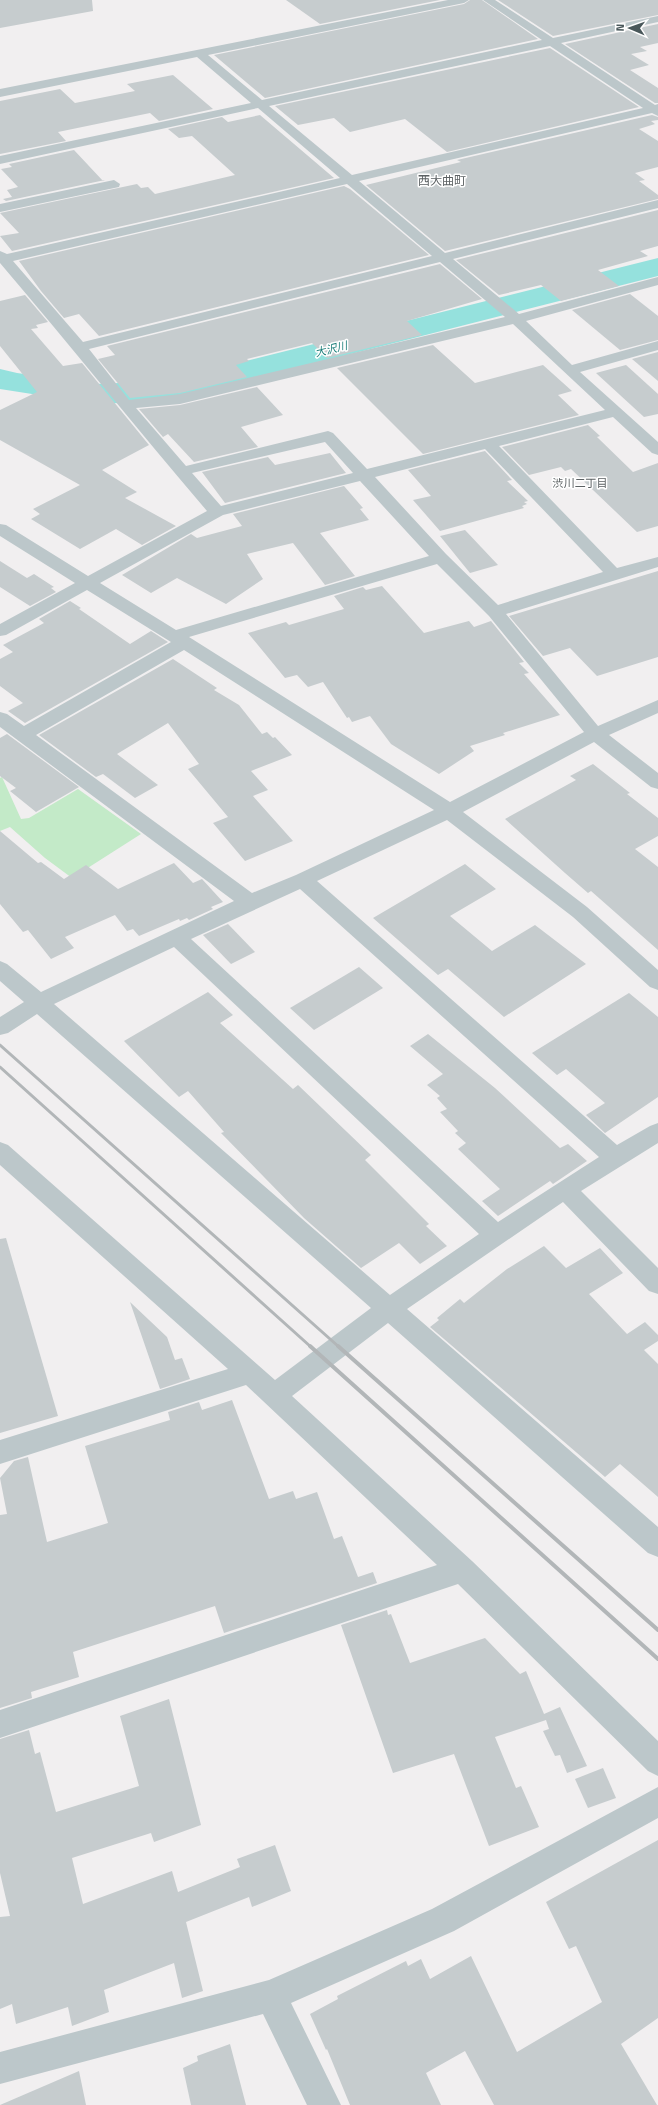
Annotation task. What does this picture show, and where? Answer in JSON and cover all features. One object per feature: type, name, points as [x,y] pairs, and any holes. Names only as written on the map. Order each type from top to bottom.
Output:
[{"type":"street","points":[[0,93],[464,0]]},
{"type":"street","points":[[488,0],[657,110]]},
{"type":"street","points":[[0,160],[658,19]]},
{"type":"street","points":[[200,53],[259,105],[516,319],[569,370],[658,450]]},
{"type":"street","points":[[217,512],[125,405],[80,347],[2,257],[657,110]]},
{"type":"street","points":[[0,208],[114,184]]},
{"type":"street","points":[[80,347],[444,259],[658,204]]},
{"type":"street","points":[[125,405],[180,399],[516,319],[658,281]]},
{"type":"street","points":[[569,370],[658,345]]},
{"type":"street","points":[[0,631],[217,512],[366,476],[615,412]]},
{"type":"street","points":[[183,471],[328,436],[440,558],[495,612],[595,734],[658,783]]},
{"type":"street","points":[[489,445],[614,574]]},
{"type":"street","points":[[0,529],[179,639],[449,811],[580,912],[658,982]]},
{"type":"street","points":[[23,735],[179,639],[440,558]]},
{"type":"street","points":[[495,612],[614,574],[658,562]]},
{"type":"street","points":[[0,1027],[40,1002],[250,902],[303,880],[449,811],[595,734],[658,706]]},
{"type":"street","points":[[0,718],[250,902]]},
{"type":"street","points":[[303,880],[616,1158]]},
{"type":"street","points":[[176,937],[496,1235]]},
{"type":"street","points":[[0,968],[658,1544]]},
{"type":"street","points":[[273,1396],[388,1309],[565,1189],[658,1132]]},
{"type":"street","points":[[0,1151],[250,1373],[462,1570],[658,1761]]},
{"type":"street","points":[[565,1189],[658,1284]]},
{"type":"street","points":[[0,1452],[250,1373]]},
{"type":"street","points":[[0,1724],[462,1570]]},
{"type":"street","points":[[0,2068],[271,1996],[443,1920],[658,1802]]},
{"type":"street","points":[[271,1996],[324,2105]]},
{"type":"green space","points":[[2,777],[21,819],[29,818],[78,789],[141,834],[72,878],[45,858],[10,827],[0,831],[0,778]]},
{"type":"building","points":[[0,0],[92,0],[93,11],[0,28]]},
{"type":"building","points":[[286,0],[440,0],[320,24]]},
{"type":"building","points":[[470,0],[482,0],[538,39],[265,98],[214,55],[464,4]]},
{"type":"building","points":[[498,0],[658,0],[658,15],[553,36]]},
{"type":"building","points":[[658,24],[658,43],[640,47],[647,51],[631,54],[649,65],[630,70],[658,88],[658,103],[655,103],[565,44]]},
{"type":"building","points":[[550,48],[639,107],[447,152],[405,119],[350,132],[334,118],[298,125],[275,106]]},
{"type":"building","points":[[173,75],[213,109],[159,121],[150,113],[58,132],[66,141],[0,154],[0,101],[60,89],[75,103],[135,91],[127,84]]},
{"type":"building","points":[[260,115],[334,178],[12,251],[0,236],[19,233],[0,213],[137,184],[141,188],[148,187],[155,194],[235,175],[192,136],[179,138],[168,129],[222,117],[228,122]]},
{"type":"building","points":[[652,115],[658,117],[658,120],[651,121],[655,124],[639,129],[658,141],[658,167],[635,173],[645,180],[639,181],[658,195],[658,199],[445,251],[366,185],[461,162],[457,160]]},
{"type":"building","points":[[74,150],[103,181],[6,201],[3,199],[12,197],[7,190],[18,187],[1,169],[12,167],[9,164]]},
{"type":"building","points":[[344,186],[350,189],[429,255],[99,336],[79,314],[64,318],[41,291],[19,261]]},
{"type":"building","points":[[658,210],[658,246],[640,251],[648,256],[598,270],[619,286],[561,301],[541,285],[499,295],[456,260]]},
{"type":"building","points":[[440,264],[482,299],[407,321],[422,335],[327,358],[312,343],[247,359],[249,361],[236,365],[247,377],[180,393],[130,398],[98,359],[115,355],[107,346]]},
{"type":"building","points":[[630,294],[658,316],[658,340],[620,350],[572,310]]},
{"type":"building","points":[[25,295],[48,322],[36,325],[38,328],[31,329],[63,366],[82,363],[149,445],[102,470],[137,492],[125,498],[176,526],[142,545],[116,529],[80,549],[31,519],[40,514],[33,509],[80,485],[0,440],[0,410],[37,392],[0,346],[0,301]]},
{"type":"building","points":[[433,345],[475,383],[543,365],[572,391],[558,395],[579,415],[423,454],[337,368]]},
{"type":"building","points":[[658,352],[658,381],[632,359]]},
{"type":"building","points":[[626,365],[658,394],[658,414],[644,417],[596,373]]},
{"type":"building","points":[[257,387],[283,415],[241,427],[258,447],[194,462],[168,434],[163,437],[139,409],[180,405]]},
{"type":"building","points":[[588,425],[600,436],[597,437],[633,472],[658,463],[658,526],[637,532],[571,469],[565,471],[561,467],[529,475],[502,447]]},
{"type":"building","points":[[485,451],[512,480],[507,481],[528,501],[524,502],[527,504],[522,506],[524,508],[440,531],[413,500],[431,496],[408,470]]},
{"type":"building","points":[[330,453],[346,473],[225,503],[202,472],[268,457],[275,465]]},
{"type":"building","points":[[344,486],[363,508],[360,509],[369,520],[320,533],[355,576],[325,585],[293,543],[247,554],[263,579],[226,604],[177,578],[151,593],[122,575],[191,534],[197,538],[242,526],[233,514]]},
{"type":"building","points":[[465,530],[498,565],[470,573],[440,536]]},
{"type":"building","points":[[0,561],[27,578],[34,574],[54,587],[51,588],[56,592],[30,606],[0,587]]},
{"type":"building","points":[[658,571],[658,657],[597,676],[570,648],[543,656],[509,616]]},
{"type":"building","points":[[382,586],[424,633],[469,621],[474,627],[491,621],[524,662],[519,663],[529,673],[524,674],[560,715],[503,733],[505,735],[470,746],[474,751],[439,774],[391,744],[370,716],[352,722],[349,717],[347,718],[323,682],[308,687],[297,675],[285,678],[248,633],[286,622],[289,625],[344,609],[334,596],[363,587],[366,590]]},
{"type":"building","points":[[70,601],[81,608],[79,609],[130,644],[151,631],[168,642],[25,723],[8,711],[23,703],[0,686],[0,659],[13,652],[3,645],[44,623],[39,619]]},
{"type":"building","points":[[173,659],[217,688],[214,690],[239,705],[262,734],[267,732],[273,738],[275,737],[292,755],[251,771],[268,790],[253,796],[293,841],[245,861],[213,823],[228,817],[188,769],[199,764],[168,723],[117,754],[158,785],[135,798],[103,774],[96,777],[39,735]]},
{"type":"building","points":[[7,734],[79,787],[36,812],[10,791],[16,788],[0,776],[0,738]]},
{"type":"building","points":[[593,764],[630,793],[627,794],[658,818],[658,836],[635,849],[658,867],[658,950],[591,891],[588,893],[505,819],[576,780],[570,776]]},
{"type":"building","points":[[0,831],[38,863],[41,862],[64,879],[86,865],[118,889],[174,863],[193,883],[202,879],[223,902],[211,907],[213,909],[189,920],[187,918],[180,921],[179,919],[139,936],[133,929],[127,931],[115,915],[65,937],[74,948],[51,959],[28,930],[23,932],[0,904]]},
{"type":"building","points":[[465,864],[496,889],[450,916],[492,951],[535,925],[586,964],[504,1017],[448,969],[438,975],[373,918]]},
{"type":"building","points":[[228,924],[255,952],[231,964],[203,935]]},
{"type":"building","points":[[359,967],[383,988],[314,1030],[290,1008]]},
{"type":"building","points":[[208,992],[233,1015],[220,1023],[293,1089],[298,1085],[371,1155],[365,1160],[429,1224],[426,1226],[447,1246],[420,1264],[399,1243],[361,1268],[304,1218],[221,1133],[224,1132],[188,1091],[179,1097],[124,1041]]},
{"type":"building","points":[[629,993],[658,1017],[658,1097],[605,1133],[586,1115],[605,1103],[566,1069],[557,1075],[532,1053]]},
{"type":"building","points":[[428,1034],[495,1088],[560,1148],[568,1144],[587,1161],[553,1184],[550,1181],[498,1216],[482,1201],[500,1189],[458,1149],[466,1143],[455,1133],[458,1131],[440,1112],[447,1109],[437,1098],[440,1096],[427,1085],[443,1074],[410,1046]]},
{"type":"building","points":[[6,1238],[58,1416],[0,1433],[0,1239]]},
{"type":"building","points":[[544,1246],[566,1268],[600,1248],[623,1273],[589,1294],[627,1334],[645,1322],[658,1335],[658,1341],[644,1350],[658,1364],[658,1497],[620,1464],[605,1477],[430,1327],[439,1320],[437,1318],[460,1299],[464,1303],[507,1269]]},
{"type":"building","points":[[130,1302],[167,1337],[175,1360],[182,1358],[190,1379],[160,1389]]},
{"type":"building","points":[[232,1400],[269,1499],[293,1491],[296,1499],[317,1492],[334,1539],[342,1536],[358,1577],[373,1572],[377,1583],[224,1633],[215,1606],[73,1652],[79,1677],[31,1692],[32,1698],[0,1708],[0,1515],[7,1514],[0,1478],[14,1461],[28,1457],[47,1542],[108,1523],[85,1446],[170,1420],[168,1412],[199,1402],[202,1410]]},
{"type":"building","points":[[387,1610],[388,1615],[391,1614],[410,1663],[485,1638],[520,1674],[526,1671],[544,1714],[560,1707],[587,1766],[567,1773],[560,1755],[555,1756],[543,1731],[549,1729],[546,1720],[495,1737],[516,1788],[521,1786],[539,1827],[489,1846],[454,1754],[393,1773],[341,1625]]},
{"type":"building","points":[[169,1699],[201,1825],[154,1842],[151,1833],[72,1858],[83,1904],[172,1871],[178,1892],[240,1867],[237,1859],[275,1845],[291,1891],[252,1907],[249,1897],[186,1922],[203,1991],[182,1998],[174,1963],[104,1990],[109,2012],[72,2026],[68,2007],[16,2024],[12,2004],[0,2009],[0,1917],[10,1916],[0,1873],[0,1739],[29,1730],[35,1754],[40,1752],[56,1812],[139,1786],[120,1716]]},
{"type":"building","points":[[603,1768],[616,1798],[588,1808],[575,1779]]},
{"type":"building","points":[[658,1840],[658,2018],[621,2044],[657,2105],[494,2105],[465,2051],[426,2073],[441,2105],[350,2105],[327,2049],[326,2050],[310,2014],[338,1999],[337,1996],[406,1961],[408,1966],[421,1959],[430,1979],[471,1956],[517,2052],[602,2002],[576,1946],[569,1949],[546,1902]]},
{"type":"building","points":[[230,2044],[246,2105],[191,2105],[183,2068],[198,2061],[197,2056]]},
{"type":"building","points":[[79,2071],[86,2105],[0,2105]]},
{"type":"waterway","name":"大沢川","points":[[0,379],[14,383],[96,394],[166,391],[658,267]]},
{"type":"railway","points":[[0,1045],[339,1347]]},
{"type":"railway","points":[[0,1067],[311,1347]]},
{"type":"railway","points":[[310,1346],[658,1659]]},
{"type":"railway","points":[[338,1346],[658,1630]]},
{"type":"district","name":"西大曲町","points":[[442,180]]},
{"type":"district","name":"渋川二丁目","points":[[580,483]]}]
